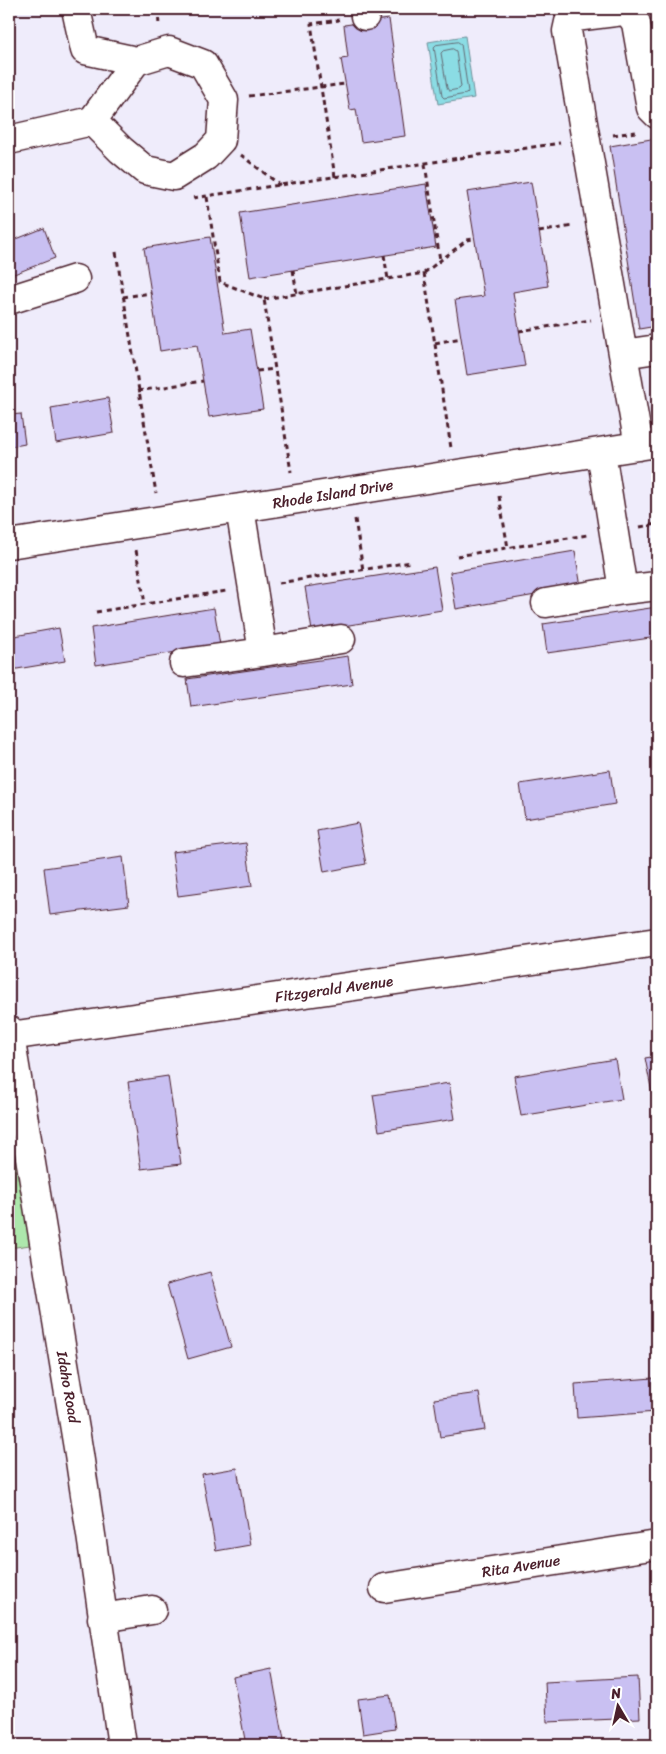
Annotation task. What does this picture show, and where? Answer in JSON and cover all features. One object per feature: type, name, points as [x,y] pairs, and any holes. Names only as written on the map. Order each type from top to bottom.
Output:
[{"type":"street","points":[[76,9],[85,50],[136,61],[169,51],[203,64],[224,100],[221,140],[206,156],[174,176],[145,170],[120,150],[92,120]]},
{"type":"street","points":[[648,122],[651,108],[636,23],[630,14],[622,11],[575,17],[569,22],[567,31],[585,139],[623,354],[648,444]]},
{"type":"street","points":[[9,140],[92,120],[136,61]]},
{"type":"street","points":[[9,300],[75,279]]},
{"type":"street","points":[[623,354],[657,349]]},
{"type":"street","name":"Rhode Island Drive","points":[[9,544],[648,444]]},
{"type":"street","points":[[601,452],[623,590]]},
{"type":"street","points":[[240,508],[263,652]]},
{"type":"street","points":[[546,604],[657,586]]},
{"type":"street","points":[[184,663],[341,639]]},
{"type":"street","name":"Fitzgerald Avenue","points":[[9,1033],[657,942]]},
{"type":"street","name":"Idaho Road","points":[[9,1033],[79,1454],[122,1745]]},
{"type":"street","name":"Rita Avenue","points":[[384,1588],[657,1545]]},
{"type":"street","points":[[102,1618],[152,1610]]},
{"type":"path","points":[[335,177],[311,24],[364,12]]},
{"type":"path","points":[[274,93],[345,84]]},
{"type":"path","points":[[192,198],[585,139],[648,122]]},
{"type":"path","points":[[221,140],[281,185]]},
{"type":"path","points":[[426,164],[440,261]]},
{"type":"path","points":[[207,196],[219,283],[264,299],[424,273],[467,240],[474,239]]},
{"type":"path","points":[[539,232],[600,222]]},
{"type":"path","points":[[116,252],[160,521]]},
{"type":"path","points":[[384,256],[388,279]]},
{"type":"path","points":[[293,270],[297,294]]},
{"type":"path","points":[[424,273],[456,474]]},
{"type":"path","points":[[123,297],[151,293]]},
{"type":"path","points":[[264,299],[296,500]]},
{"type":"path","points":[[519,331],[616,316]]},
{"type":"path","points":[[435,343],[462,338]]},
{"type":"path","points":[[257,371],[275,369]]},
{"type":"path","points":[[138,391],[203,381]]},
{"type":"path","points":[[494,468],[508,548]]},
{"type":"path","points":[[351,491],[363,570]]},
{"type":"path","points":[[457,556],[657,524]]},
{"type":"path","points":[[132,525],[145,604]]},
{"type":"green space","points":[[9,1030],[44,1243],[9,1248]]},
{"type":"water","points":[[465,36],[474,98],[438,104],[428,42]]},
{"type":"building","points":[[389,19],[405,136],[361,142],[356,109],[350,110],[341,59],[348,58],[344,25]]},
{"type":"building","points":[[657,138],[657,326],[639,329],[610,146]]},
{"type":"building","points":[[531,182],[548,286],[513,292],[525,366],[467,375],[455,300],[484,296],[467,192]]},
{"type":"building","points":[[426,184],[436,247],[250,277],[240,213]]},
{"type":"building","points":[[44,228],[55,258],[9,276],[9,242]]},
{"type":"building","points":[[210,237],[225,333],[250,329],[263,409],[209,417],[197,345],[160,351],[144,248]]},
{"type":"building","points":[[108,398],[114,433],[56,443],[51,408]]},
{"type":"building","points":[[21,414],[25,444],[9,447],[9,415]]},
{"type":"building","points":[[575,551],[581,587],[456,609],[450,572]]},
{"type":"building","points":[[435,567],[442,610],[312,631],[305,587]]},
{"type":"building","points":[[657,607],[657,637],[547,653],[543,624]]},
{"type":"building","points":[[214,608],[220,645],[96,665],[91,628]]},
{"type":"building","points":[[59,628],[65,661],[11,670],[9,637]]},
{"type":"building","points":[[348,656],[352,684],[191,707],[187,679]]},
{"type":"building","points":[[610,770],[615,804],[525,819],[520,784]]},
{"type":"building","points":[[358,823],[366,864],[324,872],[317,831]]},
{"type":"building","points":[[246,843],[252,886],[178,896],[172,852]]},
{"type":"building","points":[[123,857],[129,905],[50,915],[44,868]]},
{"type":"building","points":[[657,1056],[657,1098],[653,1098],[645,1058]]},
{"type":"building","points":[[615,1059],[622,1099],[521,1116],[514,1076]]},
{"type":"building","points":[[168,1076],[181,1164],[141,1169],[128,1082]]},
{"type":"building","points":[[449,1083],[455,1119],[379,1131],[373,1095]]},
{"type":"building","points":[[210,1272],[231,1347],[188,1359],[167,1284]]},
{"type":"building","points":[[653,1378],[656,1412],[577,1418],[575,1384]]},
{"type":"building","points":[[479,1393],[485,1430],[440,1437],[434,1399]]},
{"type":"building","points":[[237,1468],[250,1545],[216,1551],[202,1474]]},
{"type":"building","points":[[271,1669],[284,1740],[246,1745],[233,1677]]},
{"type":"building","points":[[638,1677],[640,1718],[547,1722],[545,1682]]},
{"type":"building","points":[[390,1695],[395,1729],[363,1734],[358,1699]]}]
